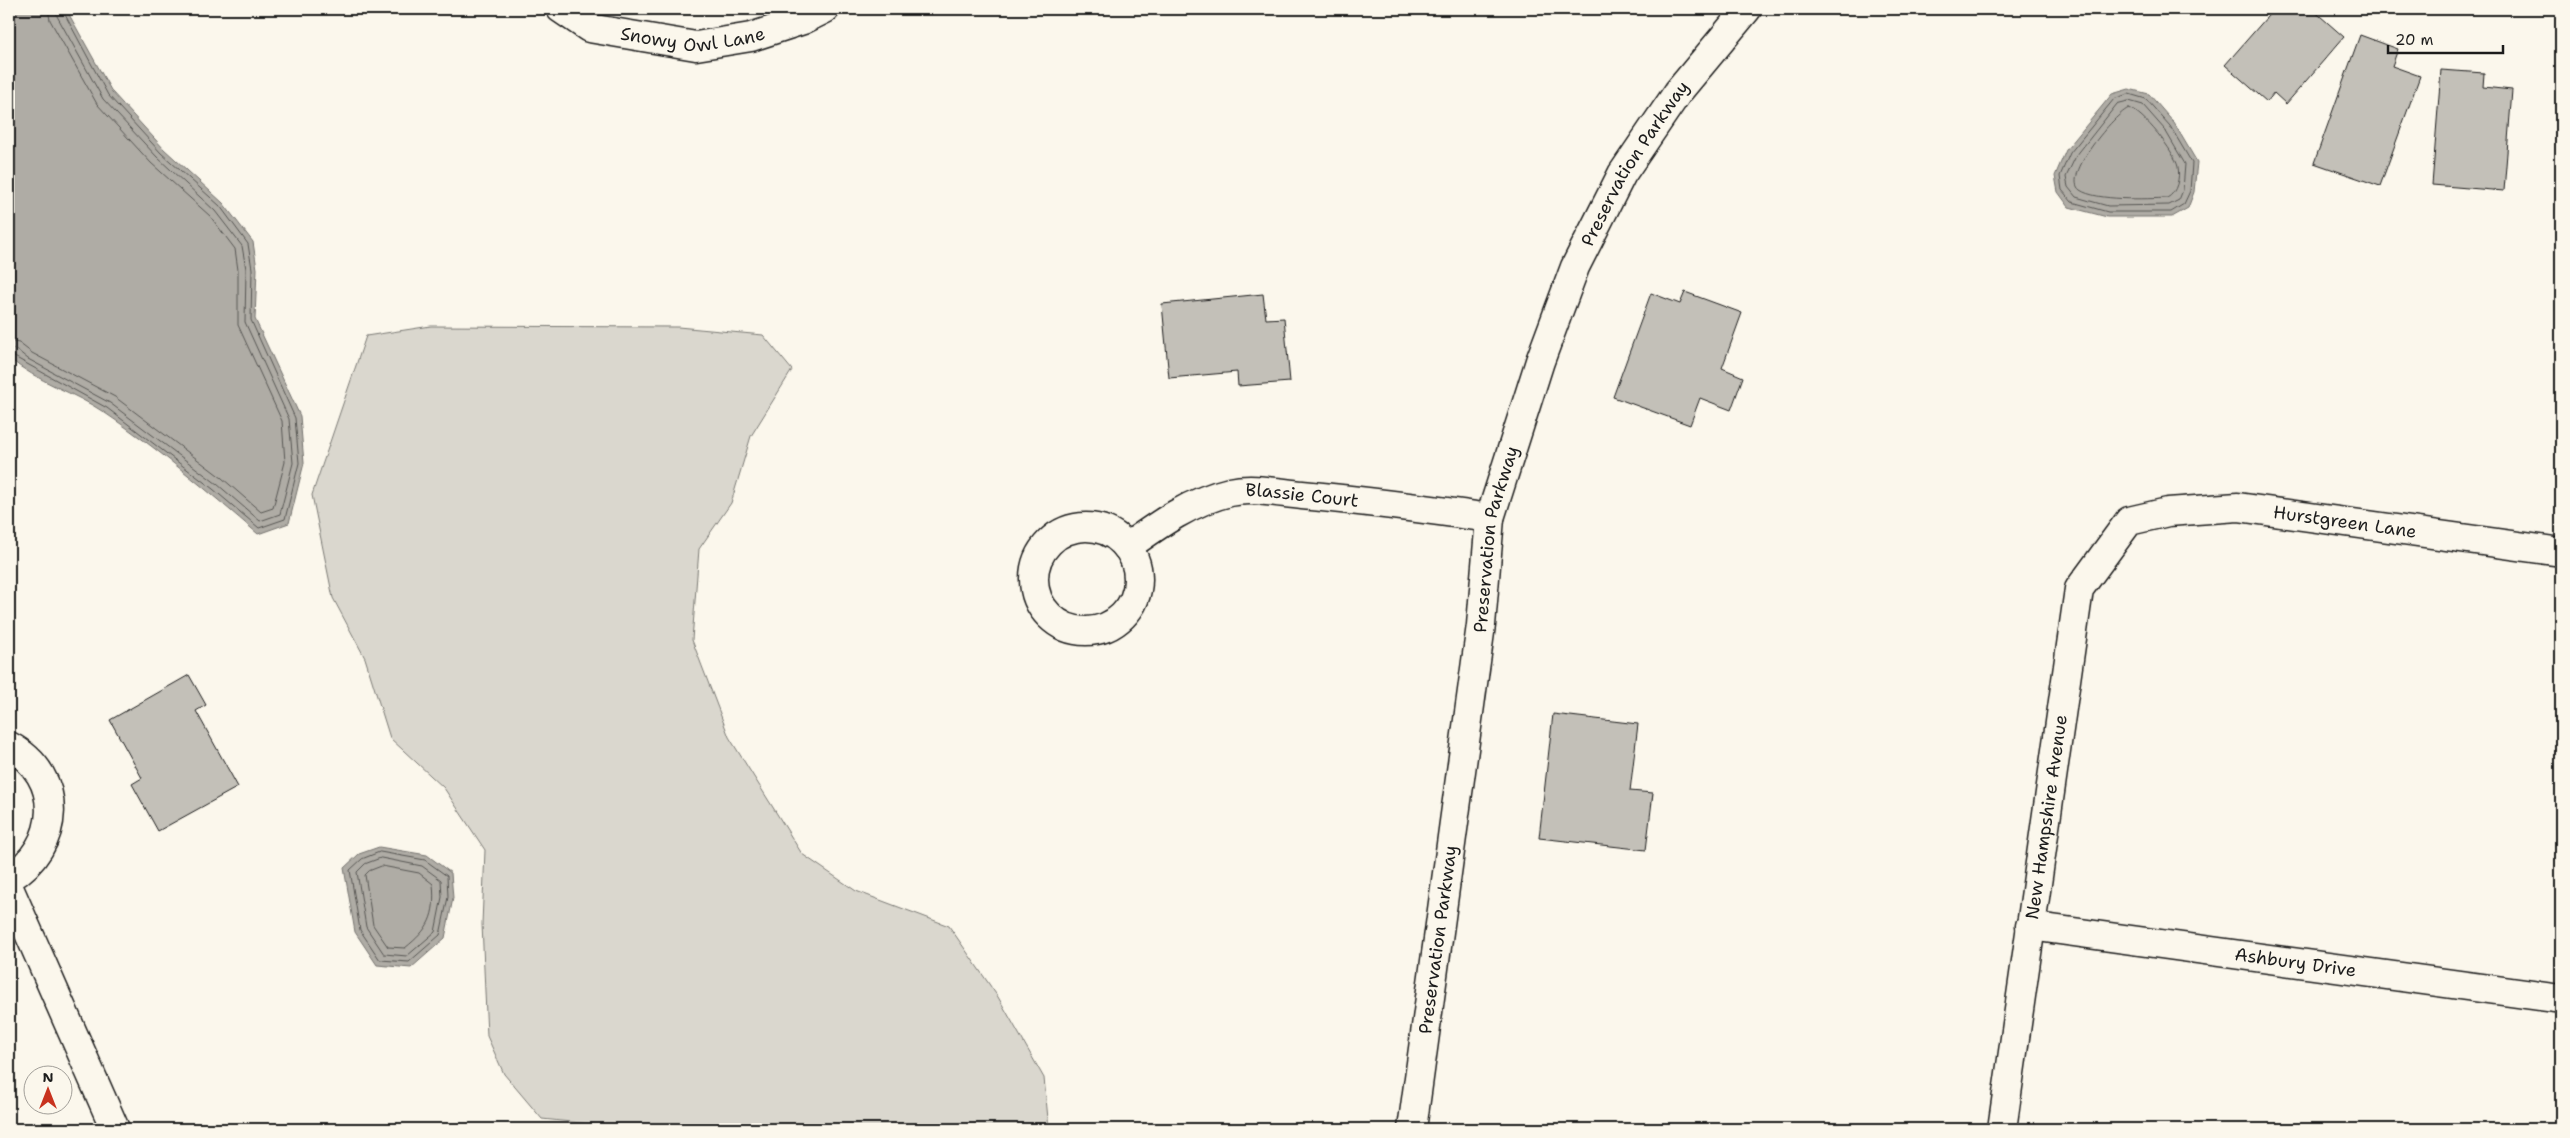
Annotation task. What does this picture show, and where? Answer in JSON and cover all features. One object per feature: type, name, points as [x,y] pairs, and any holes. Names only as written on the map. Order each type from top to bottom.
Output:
[{"type":"street","name":"Snowy Owl Lane","points":[[561,9],[589,28],[696,46],[751,37],[803,20],[825,9]]},
{"type":"street","name":"Preservation Parkway","points":[[1412,1129],[1479,635],[1490,518],[1540,362],[1569,284],[1613,191],[1622,174],[1678,92],[1746,9]]},
{"type":"street","name":"Blassie Court","points":[[1127,547],[1170,517],[1211,498],[1232,491],[1255,491],[1370,502],[1490,518]]},
{"type":"street","name":"Hurstgreen Lane","points":[[2128,521],[2168,512],[2238,507],[2561,552]]},
{"type":"street","name":"New Hampshire Avenue","points":[[2002,1129],[2079,589],[2128,521]]},
{"type":"street","points":[[9,746],[20,752],[36,768],[46,788],[50,809],[48,831],[39,852],[24,869],[9,878]]},
{"type":"street","points":[[9,888],[115,1129]]},
{"type":"street","name":"Ashbury Drive","points":[[2030,926],[2561,1000]]},
{"type":"shaded area","points":[[431,326],[678,327],[763,335],[792,370],[751,436],[731,503],[699,549],[692,640],[729,737],[802,854],[856,891],[949,926],[998,997],[1044,1078],[1049,1129],[639,1129],[542,1119],[504,1074],[487,1036],[482,924],[485,850],[444,788],[390,738],[365,658],[333,598],[312,495],[366,336]]},
{"type":"water","points":[[9,9],[66,9],[112,92],[164,149],[223,203],[253,242],[257,269],[255,319],[300,416],[304,463],[289,523],[258,534],[145,441],[105,413],[31,374],[9,358]]},
{"type":"water","points":[[2129,89],[2149,94],[2174,123],[2197,162],[2194,192],[2188,208],[2172,217],[2107,217],[2069,207],[2058,192],[2055,176],[2066,150],[2112,94]]},
{"type":"water","points":[[379,847],[427,855],[451,873],[453,898],[445,938],[411,968],[377,965],[355,932],[344,868],[359,854]]},
{"type":"building","points":[[2274,9],[2312,9],[2344,37],[2286,104],[2274,93],[2267,102],[2225,65]]},
{"type":"building","points":[[2360,35],[2398,49],[2392,66],[2420,76],[2380,186],[2314,163]]},
{"type":"building","points":[[2441,70],[2484,73],[2483,87],[2512,90],[2504,191],[2432,185]]},
{"type":"building","points":[[1685,292],[1742,313],[1722,368],[1743,377],[1731,410],[1700,398],[1690,425],[1613,397],[1651,293],[1680,304]]},
{"type":"building","points":[[1263,294],[1266,319],[1284,318],[1290,382],[1238,386],[1237,372],[1169,378],[1162,304]]},
{"type":"building","points":[[189,675],[206,705],[196,711],[238,787],[158,831],[132,784],[142,778],[110,720]]},
{"type":"building","points":[[1553,714],[1638,724],[1630,791],[1653,793],[1646,850],[1539,838]]}]
